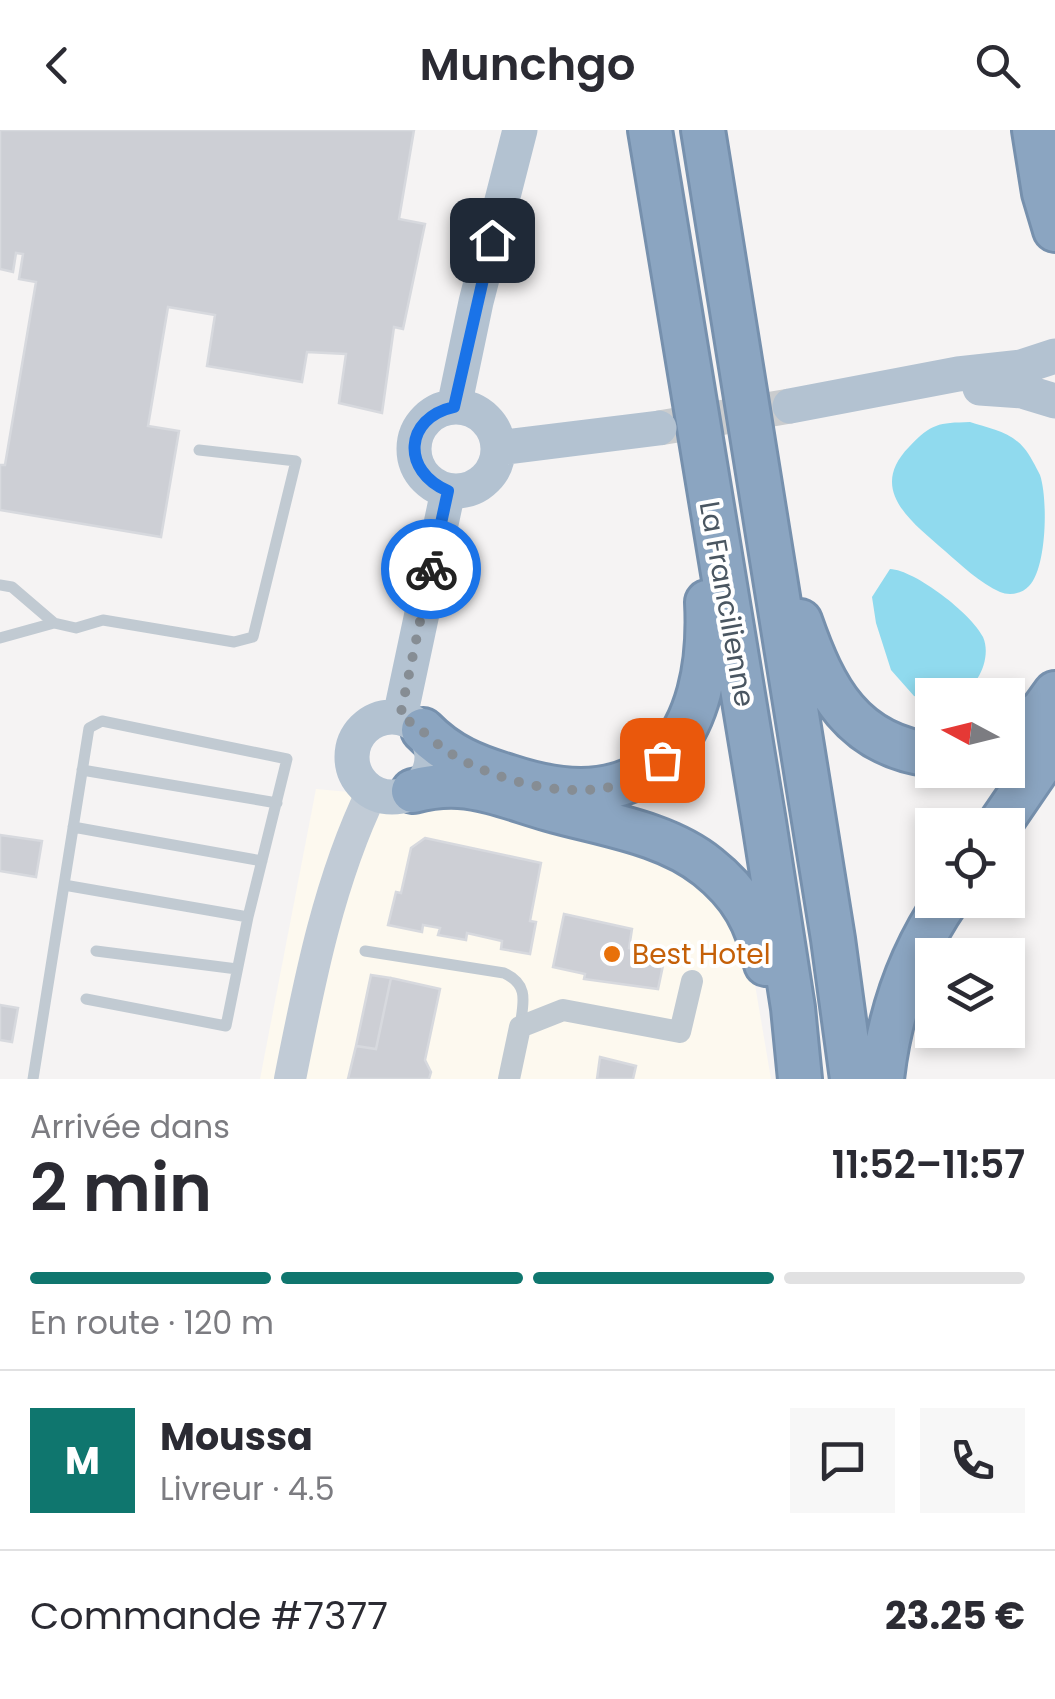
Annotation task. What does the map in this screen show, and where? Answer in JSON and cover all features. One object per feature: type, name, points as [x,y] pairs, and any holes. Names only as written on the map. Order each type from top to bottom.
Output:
[{"type":"highway","name":"La Francilienne","points":[[650,130],[793,1008],[800,1079]]},
{"type":"highway","name":"La Francilienne","points":[[703,130],[834,938],[852,1079]]},
{"type":"highway","points":[[1034,130],[1044,193],[1055,230]]},
{"type":"highway","points":[[713,194],[798,614],[817,669],[831,694],[870,734],[915,750]]},
{"type":"highway","points":[[412,724],[464,762],[522,782],[564,790],[597,790],[630,780],[662,760],[688,727],[704,683],[709,637],[700,543],[708,492]]},
{"type":"highway","points":[[1025,724],[1042,711],[1055,693]]},
{"type":"highway","points":[[1010,808],[1055,743]]},
{"type":"highway","points":[[392,791],[440,786],[478,789],[654,839],[693,856],[743,904],[758,928],[772,993],[793,1008]]},
{"type":"highway","points":[[882,1079],[888,1039],[907,972],[936,918]]},
{"type":"main road","points":[[454,407],[520,130]]},
{"type":"main road","points":[[790,406],[958,374],[1021,367],[1055,356]]},
{"type":"main road","points":[[864,394],[999,388],[1055,401]]},
{"type":"main road","points":[[454,407],[480,414],[491,424],[498,448],[488,478],[462,491],[448,491],[424,477],[414,452],[420,427],[440,410],[454,407]]},
{"type":"main road","points":[[498,448],[659,428]]},
{"type":"main road","points":[[412,724],[448,491]]},
{"type":"main road","points":[[374,720],[412,724],[430,744],[432,762],[428,776],[392,791],[358,779],[352,767],[355,740],[374,720]]},
{"type":"street","points":[[290,1079],[339,873],[354,829],[392,791]]},
{"type":"street","points":[[510,1079],[520,1027],[563,1010],[680,1032],[692,982]]},
{"type":"lane","points":[[0,585],[12,587],[54,623],[76,628],[103,620],[234,642],[253,637],[296,461],[199,450]]},
{"type":"lane","points":[[0,638],[54,623]]},
{"type":"lane","points":[[33,1079],[89,728],[102,721],[287,759],[226,1026],[86,999]]},
{"type":"lane","points":[[82,770],[276,803]]},
{"type":"lane","points":[[73,827],[262,862]]},
{"type":"lane","points":[[64,886],[248,917]]},
{"type":"lane","points":[[96,951],[238,969]]},
{"type":"lane","points":[[365,951],[504,973],[517,979],[525,992],[520,1027]]},
{"type":"shaded area","points":[[316,789],[447,801],[668,862],[698,879],[730,913],[751,961],[771,1079],[260,1079]]},
{"type":"water","points":[[970,422],[1013,438],[1040,475],[1045,515],[1042,549],[1035,577],[1019,592],[1000,592],[971,573],[908,517],[893,491],[897,463],[917,439],[936,426]]},
{"type":"water","points":[[890,569],[914,577],[942,595],[983,637],[986,654],[978,678],[915,678],[914,696],[891,670],[872,597]]},
{"type":"building","points":[[0,130],[414,130],[399,219],[425,224],[403,329],[394,327],[382,413],[339,403],[346,354],[307,352],[302,382],[207,366],[215,315],[168,307],[148,426],[179,431],[161,537],[0,510],[0,465],[5,465],[36,282],[19,279],[23,254],[16,253],[13,272],[0,269]]},
{"type":"building","points":[[0,835],[42,841],[36,877],[0,871]]},
{"type":"building","points":[[425,838],[541,863],[530,921],[536,922],[530,954],[501,949],[502,941],[467,933],[466,940],[438,935],[440,928],[423,925],[422,932],[388,925],[396,892],[401,893],[411,848]]},
{"type":"building","points":[[564,914],[632,929],[629,948],[665,956],[658,989],[584,979],[585,974],[553,967]]},
{"type":"building","points":[[371,975],[391,978],[376,1049],[356,1046]]},
{"type":"building","points":[[391,978],[440,989],[425,1060],[431,1072],[429,1079],[348,1079],[356,1046],[376,1049]]},
{"type":"building","points":[[0,1005],[18,1008],[12,1042],[0,1040]]},
{"type":"building","points":[[600,1057],[636,1066],[633,1079],[597,1079]]},
{"type":"tunnel","points":[[659,428],[790,406]]},
{"type":"way so far","points":[[431,569],[400,717],[464,762],[543,787],[597,790],[630,780],[662,760]]},
{"type":"place","name":"Best Hotel","points":[[612,954]]},
{"type":"route","points":[[431,569],[448,491],[424,477],[414,452],[416,439],[420,427],[430,417],[454,407],[492,240]]}]
